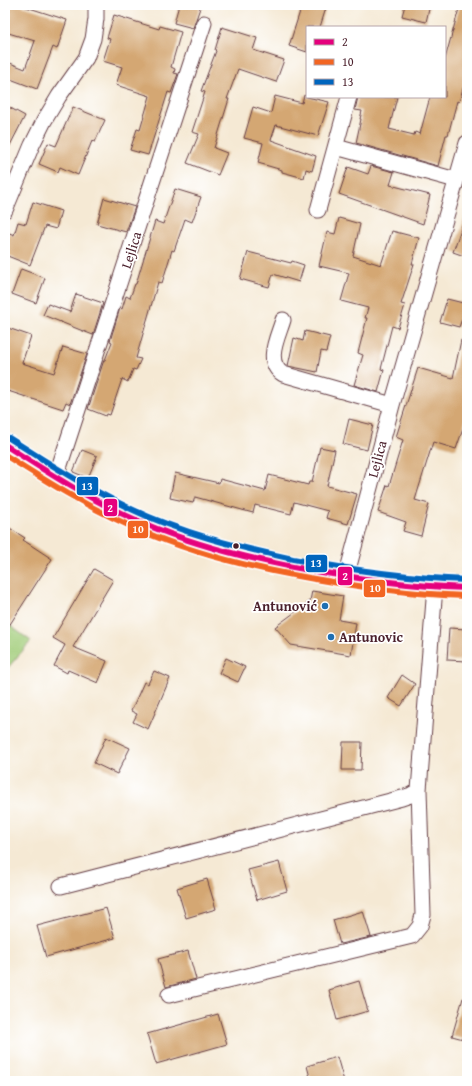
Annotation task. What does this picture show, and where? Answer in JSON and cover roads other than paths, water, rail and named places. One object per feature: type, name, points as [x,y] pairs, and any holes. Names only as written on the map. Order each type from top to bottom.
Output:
[{"type":"main road","points":[[5,445],[96,500],[145,524],[201,545],[261,561],[346,577],[435,587],[467,588]]},
{"type":"street","points":[[5,210],[32,145],[44,121],[59,96],[86,58],[93,39],[96,19],[96,5]]},
{"type":"street","name":"Lejlica","points":[[56,477],[204,23]]},
{"type":"street","points":[[318,210],[349,98]]},
{"type":"street","name":"Lejlica","points":[[346,577],[392,404],[467,143]]},
{"type":"street","points":[[336,147],[456,180]]},
{"type":"street","points":[[283,320],[273,350],[274,363],[279,372],[392,404]]},
{"type":"street","points":[[169,995],[412,936],[420,926],[423,915],[419,790],[435,587]]},
{"type":"street","points":[[61,886],[402,798],[419,790]]},
{"type":"place","name":"Antunović","points":[[325,606]]},
{"type":"place","name":"Antunovic","points":[[331,637]]}]
